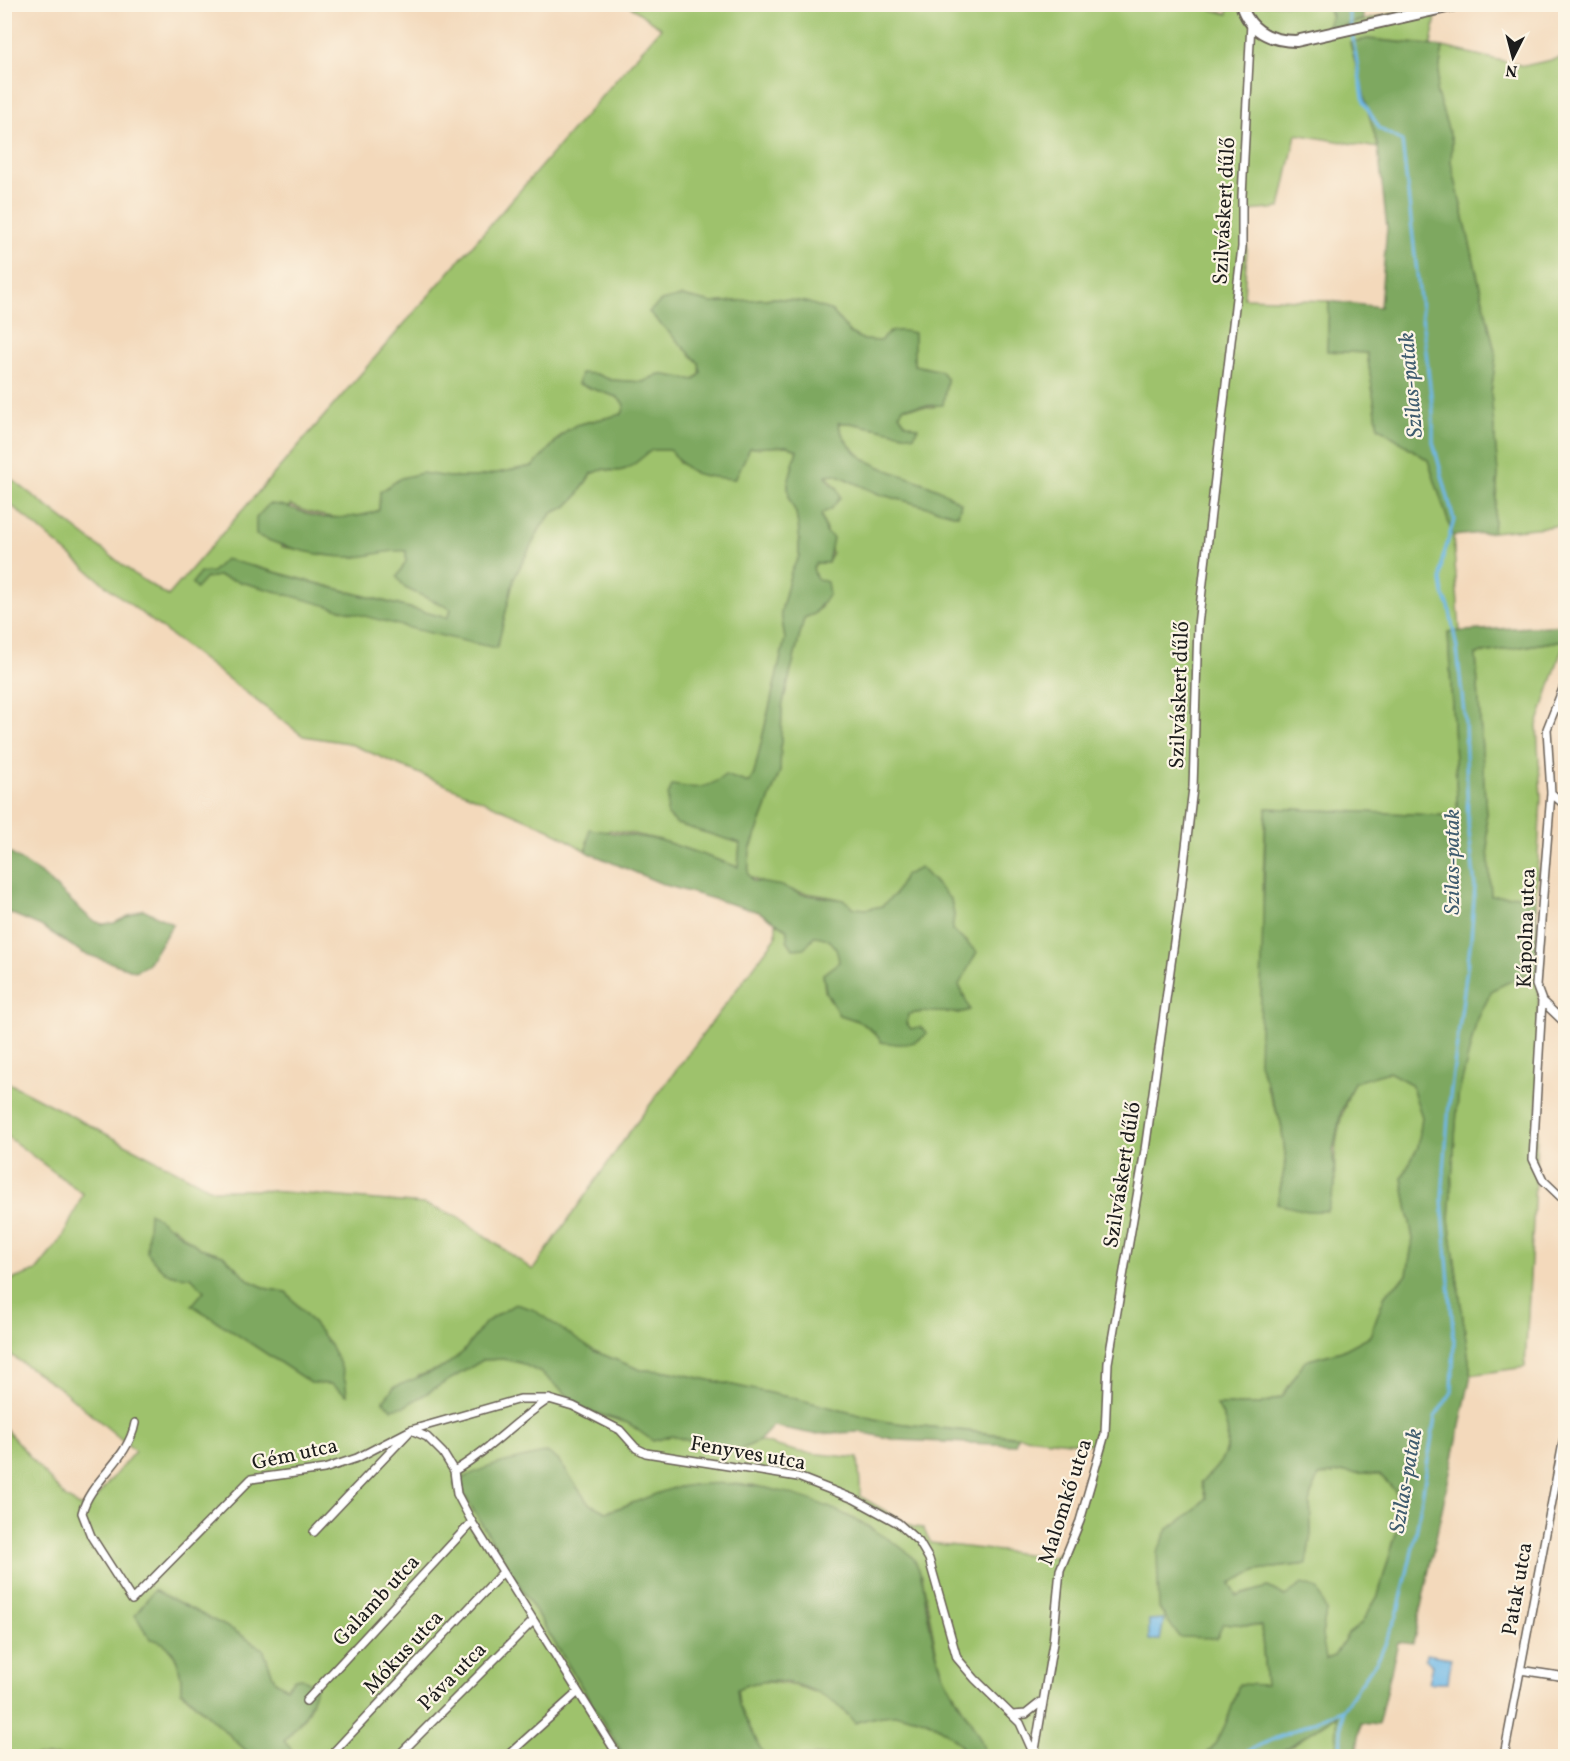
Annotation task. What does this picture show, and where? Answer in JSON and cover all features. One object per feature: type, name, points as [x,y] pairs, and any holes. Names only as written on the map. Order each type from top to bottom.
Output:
[{"type":"main road","points":[[1241,4],[1251,23],[1263,34],[1284,41],[1296,41],[1360,28],[1460,4]]},
{"type":"street","name":"Szilváskert dűlő","points":[[1108,1363],[1145,1150],[1191,816],[1198,625],[1242,247],[1242,196],[1251,23]]},
{"type":"street","name":"Kápolna utca","points":[[1566,681],[1547,729],[1551,793],[1536,986],[1542,1001],[1533,1159],[1539,1174],[1566,1202]]},
{"type":"street","points":[[1551,793],[1566,806]]},
{"type":"street","points":[[1542,1001],[1566,1024]]},
{"type":"street","name":"Malomkő utca","points":[[1034,1756],[1053,1643],[1060,1570],[1080,1521],[1105,1434],[1108,1363]]},
{"type":"street","name":"Fenyves utca","points":[[411,1430],[520,1399],[549,1399],[573,1406],[603,1420],[620,1430],[636,1449],[646,1453],[798,1477],[888,1516],[920,1542],[929,1559],[957,1658],[975,1680],[1012,1715],[1026,1733],[1034,1756]]},
{"type":"street","points":[[453,1471],[481,1454],[523,1416],[549,1399]]},
{"type":"street","name":"Gém utca","points":[[135,1423],[133,1437],[89,1497],[82,1513],[91,1536],[132,1600],[251,1479],[297,1475],[324,1469],[357,1458],[411,1430]]},
{"type":"street","name":"Patak utca","points":[[1504,1756],[1566,1426]]},
{"type":"street","points":[[314,1532],[411,1430],[427,1437],[443,1453],[453,1471],[457,1494],[472,1522],[614,1749],[615,1756]]},
{"type":"street","name":"Galamb utca","points":[[306,1701],[472,1522]]},
{"type":"street","name":"Mókus utca","points":[[330,1756],[502,1573]]},
{"type":"street","name":"Páva utca","points":[[398,1756],[533,1621]]},
{"type":"street","points":[[1520,1670],[1566,1677]]},
{"type":"street","points":[[507,1756],[577,1693]]},
{"type":"street","points":[[1012,1715],[1032,1711],[1042,1701]]},
{"type":"green space","points":[[1191,4],[1228,14],[1228,5],[1326,4],[1337,28],[1421,5],[1438,5],[1431,45],[1368,39],[1350,42],[1378,148],[1296,134],[1280,208],[1249,211],[1244,298],[1329,301],[1327,351],[1367,353],[1378,427],[1428,460],[1453,536],[1460,632],[1448,632],[1458,816],[1266,808],[1263,879],[1266,1086],[1281,1123],[1286,1161],[1277,1204],[1335,1186],[1338,1132],[1354,1082],[1389,1072],[1411,1084],[1422,1117],[1418,1147],[1402,1178],[1413,1239],[1407,1275],[1385,1295],[1370,1336],[1342,1351],[1305,1361],[1282,1397],[1257,1405],[1218,1405],[1228,1422],[1227,1445],[1220,1466],[1201,1482],[1206,1498],[1189,1515],[1168,1529],[1223,1623],[1261,1626],[1266,1685],[1239,1685],[1222,1732],[1205,1756],[986,1756],[974,1727],[944,1677],[936,1650],[922,1575],[891,1541],[861,1522],[828,1507],[753,1485],[679,1487],[606,1512],[588,1503],[559,1461],[547,1452],[454,1484],[463,1493],[624,1756],[297,1756],[284,1741],[304,1718],[312,1703],[275,1681],[263,1649],[233,1630],[200,1615],[161,1640],[171,1651],[177,1663],[181,1676],[181,1691],[252,1756],[5,1756],[4,1427],[66,1498],[79,1506],[89,1506],[135,1451],[65,1392],[5,1351],[5,1282],[36,1271],[63,1237],[83,1194],[5,1135],[5,1081],[213,1190],[259,1190],[423,1204],[457,1216],[533,1270],[631,1130],[776,937],[776,923],[827,939],[837,947],[839,962],[823,974],[825,991],[839,1015],[863,1024],[881,1042],[911,1029],[906,1023],[909,1014],[940,1010],[959,1014],[965,997],[959,985],[968,942],[952,930],[954,915],[951,900],[942,893],[933,880],[905,875],[888,902],[879,907],[865,909],[854,907],[840,899],[765,884],[748,874],[750,850],[780,771],[782,707],[804,618],[814,614],[822,606],[813,568],[816,563],[828,563],[832,553],[821,513],[838,489],[826,475],[835,474],[879,494],[958,515],[961,503],[933,487],[876,466],[864,459],[853,450],[838,423],[850,423],[914,436],[899,415],[904,407],[934,407],[945,392],[947,380],[941,371],[914,365],[913,333],[889,332],[880,341],[864,340],[850,333],[832,311],[774,298],[712,303],[682,296],[649,312],[699,363],[701,373],[694,380],[659,374],[643,382],[611,380],[596,374],[578,384],[617,397],[625,405],[622,414],[584,422],[567,430],[534,465],[476,477],[418,475],[408,477],[380,492],[379,510],[357,517],[322,516],[290,505],[282,547],[355,557],[396,549],[407,551],[405,588],[452,609],[447,618],[253,566],[206,578],[218,576],[391,623],[497,648],[514,578],[541,527],[552,513],[566,507],[577,496],[591,474],[604,469],[619,471],[625,469],[652,450],[672,450],[679,463],[734,479],[750,448],[787,446],[797,450],[788,483],[789,498],[796,513],[799,531],[799,557],[791,572],[781,612],[785,639],[754,774],[749,783],[725,776],[706,786],[687,788],[672,786],[677,824],[740,843],[738,867],[660,840],[610,830],[587,840],[587,852],[551,830],[348,743],[303,736],[110,589],[5,500],[5,474],[137,576],[168,596],[661,28],[628,5]],"holes":[[[172,1226],[200,1248],[223,1255],[250,1281],[268,1289],[286,1292],[334,1352],[345,1380],[347,1395],[331,1384],[311,1383],[193,1305],[204,1291],[192,1277]],[[516,1304],[594,1351],[641,1370],[667,1371],[797,1399],[887,1422],[1097,1445],[1064,1549],[1052,1557],[931,1543],[923,1528],[913,1527],[861,1497],[858,1458],[799,1452],[759,1441],[744,1448],[672,1436],[653,1441],[628,1423],[585,1410],[541,1373],[521,1363],[503,1359],[483,1360],[405,1406],[418,1376],[444,1367],[463,1352],[486,1322]]]},
{"type":"green space","points":[[1326,5],[1360,5],[1364,19],[1337,28],[1328,25],[1332,15]]},
{"type":"green space","points":[[1368,39],[1443,47],[1436,91],[1452,141],[1451,162],[1496,356],[1491,393],[1498,474],[1493,532],[1453,536],[1428,460],[1378,427],[1367,353],[1327,351],[1329,301],[1380,307],[1387,228],[1378,148],[1350,42]]},
{"type":"green space","points":[[1443,47],[1524,66],[1565,57],[1565,525],[1493,532],[1498,474],[1491,393],[1496,356],[1451,162],[1452,141],[1436,91]]},
{"type":"green space","points":[[682,296],[712,303],[775,298],[806,302],[832,311],[850,333],[864,340],[880,341],[895,331],[914,333],[914,365],[941,371],[947,380],[943,405],[904,407],[899,414],[905,423],[918,428],[914,436],[850,423],[838,423],[844,438],[864,459],[876,466],[937,489],[961,503],[958,515],[879,494],[835,474],[826,475],[830,483],[838,489],[840,498],[831,509],[821,514],[826,532],[833,538],[828,563],[816,563],[813,568],[816,578],[827,582],[829,594],[814,614],[804,618],[782,707],[780,771],[750,850],[748,874],[753,881],[782,886],[801,894],[844,900],[854,908],[867,909],[882,906],[895,894],[905,875],[921,868],[951,900],[954,915],[952,930],[977,952],[959,985],[970,1010],[955,1013],[917,1012],[909,1014],[906,1023],[911,1029],[920,1027],[927,1033],[923,1038],[912,1043],[881,1042],[863,1024],[839,1015],[826,991],[823,974],[839,962],[837,951],[829,940],[814,936],[805,948],[793,949],[787,940],[787,929],[759,912],[665,885],[587,852],[589,829],[660,840],[738,867],[740,843],[677,824],[667,814],[668,796],[672,785],[706,786],[725,775],[749,783],[754,774],[785,639],[781,612],[791,572],[799,556],[799,531],[796,513],[789,498],[788,483],[797,450],[787,446],[750,448],[735,479],[705,476],[691,471],[671,450],[652,450],[625,469],[612,471],[604,469],[591,474],[577,496],[566,507],[552,513],[541,527],[514,578],[497,648],[391,623],[218,576],[206,578],[196,589],[192,583],[200,573],[212,572],[225,559],[447,618],[451,609],[405,588],[397,577],[406,561],[406,551],[343,557],[305,551],[256,535],[256,518],[269,504],[321,517],[356,516],[379,510],[380,492],[401,478],[422,473],[449,477],[476,477],[533,466],[566,431],[576,425],[622,414],[625,405],[617,397],[578,384],[581,373],[596,374],[611,380],[643,382],[659,374],[695,380],[701,373],[699,363],[649,312],[661,301]]},
{"type":"green space","points":[[1565,625],[1565,640],[1476,654],[1491,896],[1536,895],[1538,968],[1492,990],[1476,1023],[1458,1097],[1449,1219],[1471,1375],[1413,1644],[1398,1642],[1378,1725],[1361,1723],[1356,1756],[1336,1756],[1337,1715],[1275,1756],[1205,1756],[1222,1732],[1239,1684],[1266,1685],[1261,1626],[1223,1623],[1217,1638],[1179,1637],[1159,1608],[1157,1553],[1168,1529],[1189,1515],[1206,1498],[1201,1482],[1224,1456],[1228,1438],[1227,1428],[1217,1405],[1257,1405],[1282,1397],[1305,1361],[1342,1351],[1370,1336],[1385,1295],[1407,1275],[1413,1239],[1402,1178],[1418,1147],[1422,1117],[1411,1084],[1389,1072],[1354,1082],[1341,1112],[1333,1151],[1335,1186],[1327,1211],[1307,1211],[1277,1204],[1286,1161],[1281,1123],[1259,1063],[1266,808],[1458,816],[1448,632]],"holes":[[[1343,1472],[1380,1474],[1396,1492],[1399,1523],[1378,1596],[1361,1624],[1348,1634],[1334,1656],[1326,1659],[1322,1635],[1326,1611],[1318,1589],[1302,1584],[1285,1596],[1268,1587],[1237,1596],[1230,1583],[1257,1570],[1306,1564],[1311,1534],[1310,1498],[1319,1476]]]},
{"type":"green space","points":[[1565,640],[1537,725],[1541,798],[1536,895],[1491,897],[1476,654]]},
{"type":"green space","points":[[4,849],[43,875],[92,920],[102,924],[114,923],[143,909],[173,924],[147,965],[135,971],[83,953],[41,926],[5,911]]},
{"type":"green space","points":[[1538,968],[1539,1068],[1525,1367],[1471,1375],[1449,1219],[1458,1097],[1476,1023],[1492,990]]},
{"type":"green space","points":[[149,1212],[200,1248],[223,1255],[250,1281],[268,1289],[286,1292],[334,1352],[345,1380],[347,1395],[331,1384],[311,1383],[192,1305],[204,1291],[191,1277],[175,1276],[165,1272],[147,1252]]},
{"type":"green space","points":[[515,1304],[532,1309],[594,1351],[641,1370],[667,1371],[797,1399],[887,1422],[1017,1437],[1015,1445],[897,1440],[860,1432],[813,1434],[773,1426],[759,1441],[744,1448],[724,1451],[672,1436],[653,1441],[628,1423],[585,1410],[541,1373],[521,1363],[503,1359],[483,1360],[405,1406],[392,1409],[383,1401],[394,1387],[444,1367],[463,1352],[486,1322]]},
{"type":"green space","points":[[547,1452],[559,1461],[588,1503],[606,1512],[679,1487],[733,1484],[759,1487],[786,1492],[836,1510],[900,1547],[912,1557],[918,1566],[933,1641],[941,1668],[978,1735],[986,1756],[969,1756],[958,1742],[945,1732],[932,1723],[918,1718],[888,1715],[855,1723],[844,1711],[817,1692],[785,1682],[769,1682],[737,1689],[739,1705],[764,1756],[624,1756],[463,1493],[454,1484],[487,1467]]},
{"type":"green space","points":[[1343,1472],[1380,1474],[1396,1492],[1399,1523],[1378,1596],[1361,1624],[1348,1634],[1334,1656],[1325,1659],[1322,1635],[1326,1611],[1285,1596],[1268,1587],[1237,1596],[1230,1583],[1257,1570],[1306,1564],[1311,1534],[1310,1498],[1318,1476]]},
{"type":"green space","points":[[154,1590],[233,1630],[263,1649],[275,1681],[286,1688],[294,1679],[302,1678],[316,1686],[304,1716],[284,1741],[297,1756],[252,1756],[181,1690],[180,1673],[175,1657],[166,1645],[150,1639],[135,1615]]},
{"type":"green space","points":[[753,1681],[796,1686],[822,1695],[845,1712],[855,1723],[888,1715],[918,1718],[932,1723],[945,1732],[958,1742],[969,1756],[764,1756],[739,1705],[737,1689]]},
{"type":"green space","points":[[1338,1715],[1336,1756],[1275,1756]]},
{"type":"water","points":[[1164,1619],[1160,1640],[1149,1640],[1149,1620]]},
{"type":"water","points":[[1426,1654],[1451,1658],[1448,1683],[1429,1683],[1433,1665],[1425,1659]]},
{"type":"waterway","name":"Szilas-patak","points":[[1340,1756],[1342,1710],[1380,1656],[1397,1616],[1416,1534],[1435,1417],[1452,1392],[1454,1341],[1442,1199],[1449,1104],[1471,938],[1475,887],[1468,823],[1465,722],[1457,649],[1449,606],[1443,594],[1441,580],[1442,561],[1454,520],[1433,442],[1433,413],[1402,141],[1380,129],[1364,103],[1347,4]]},
{"type":"waterway","points":[[1239,1756],[1341,1710]]}]
